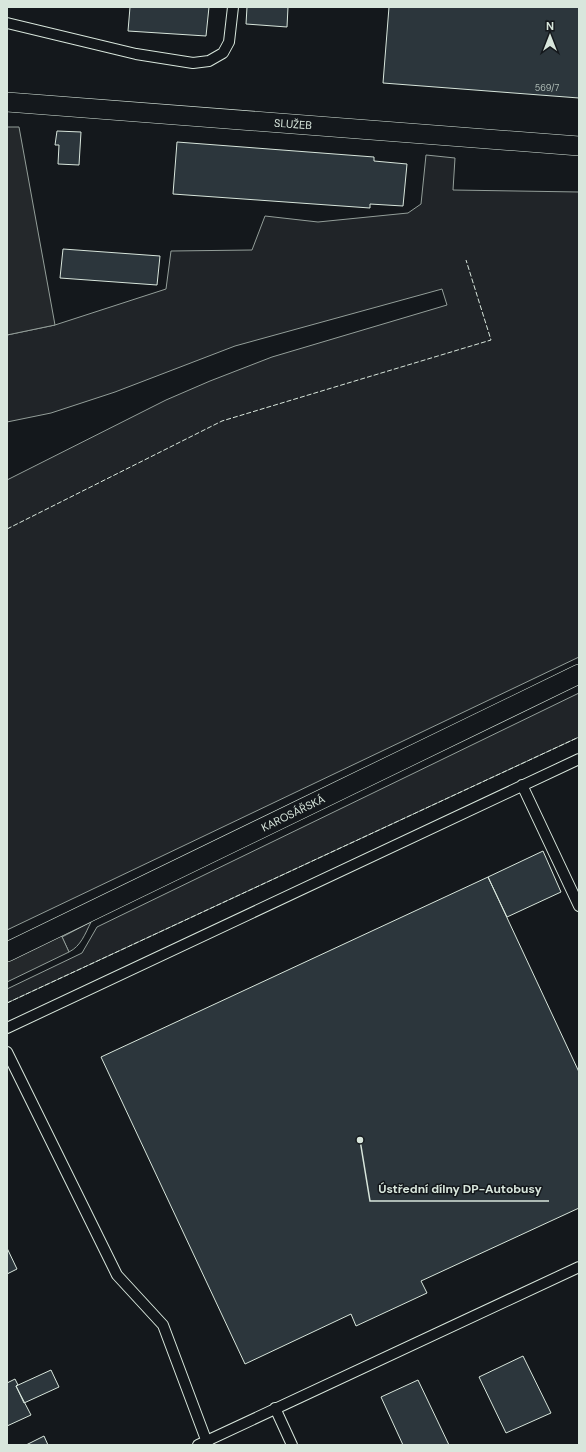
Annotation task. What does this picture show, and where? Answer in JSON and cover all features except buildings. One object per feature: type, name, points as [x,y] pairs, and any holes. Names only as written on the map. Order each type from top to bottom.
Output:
[{"type":"street","name":"SLUŽEB","points":[[7,102],[579,146]]},
{"type":"street","name":"KAROSÁŘSKÁ","points":[[7,952],[579,674]]},
{"type":"lane","points":[[7,23],[136,54],[193,63],[209,61],[223,53],[229,42],[233,7]]},
{"type":"lane","points":[[7,1028],[579,758]]},
{"type":"lane","points":[[522,785],[579,906]]},
{"type":"lane","points":[[7,1052],[117,1275],[163,1325],[204,1444],[275,1408],[579,1267]]},
{"type":"lane","points":[[275,1408],[292,1445]]},
{"type":"shaded area","points":[[7,127],[19,127],[55,325],[7,335]]},
{"type":"shaded area","points":[[426,155],[455,158],[453,190],[579,192],[579,657],[7,930],[7,480],[166,400],[210,381],[272,357],[447,305],[442,289],[235,346],[115,392],[51,413],[7,422],[7,335],[55,325],[166,289],[171,251],[252,250],[265,216],[318,222],[408,213],[421,204]]},
{"type":"shaded area","points":[[579,693],[579,737],[7,1003],[7,989],[82,953],[97,927]]},
{"type":"shaded area","points":[[91,922],[80,943],[69,952],[62,937]]},
{"type":"shaded area","points":[[58,928],[69,952],[7,982],[7,952]]},
{"type":"fence","points":[[7,529],[222,421],[491,340],[466,260]]},
{"type":"fence","points":[[7,1003],[579,737]]},
{"type":"place","name":"Ústřední dílny DP-Autobusy","points":[[360,1140]]}]
